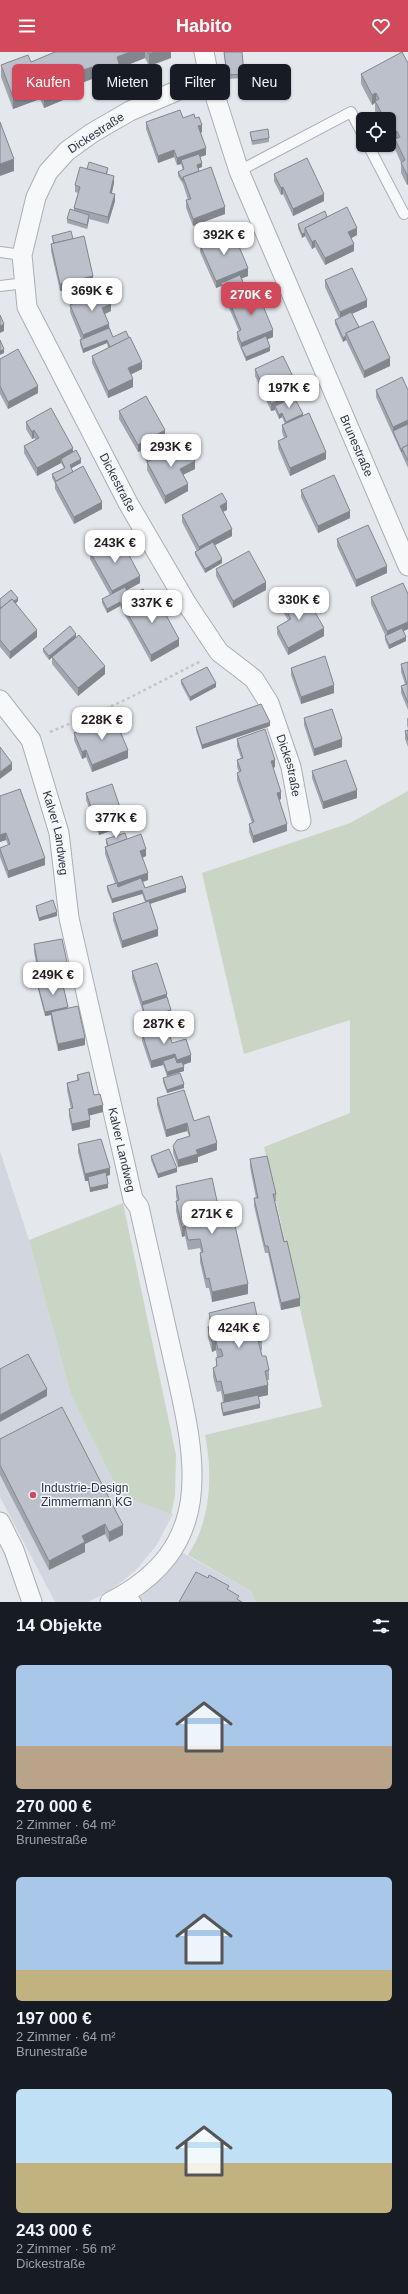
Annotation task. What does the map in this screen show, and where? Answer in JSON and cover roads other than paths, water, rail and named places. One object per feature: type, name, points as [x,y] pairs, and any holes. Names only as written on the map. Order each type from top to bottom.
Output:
[{"type":"street","name":"Brunestraße","points":[[204,52],[206,64]]},
{"type":"street","name":"Dickestraße","points":[[170,94],[130,111],[92,133],[67,151],[48,172],[36,197],[22,255],[28,307],[128,503],[187,604],[219,652],[254,679],[269,703],[292,767],[301,821]]},
{"type":"street","name":"Brunestraße","points":[[216,100],[240,171],[408,566]]},
{"type":"street","name":"Kalver Landweg","points":[[0,700],[31,740],[59,833],[69,918],[133,1200],[139,1206],[190,1437],[193,1490],[187,1517],[172,1550],[133,1597],[110,1602]]},
{"type":"street","points":[[0,1522],[14,1550],[32,1602]]},
{"type":"lane","points":[[240,171],[351,112],[356,121]]},
{"type":"lane","points":[[372,152],[404,214]]},
{"type":"lane","points":[[0,252],[22,255]]},
{"type":"lane","points":[[0,286],[25,283]]},
{"type":"place","name":"Industrie-Design Zimmermann KG","points":[[33,1495]]}]
